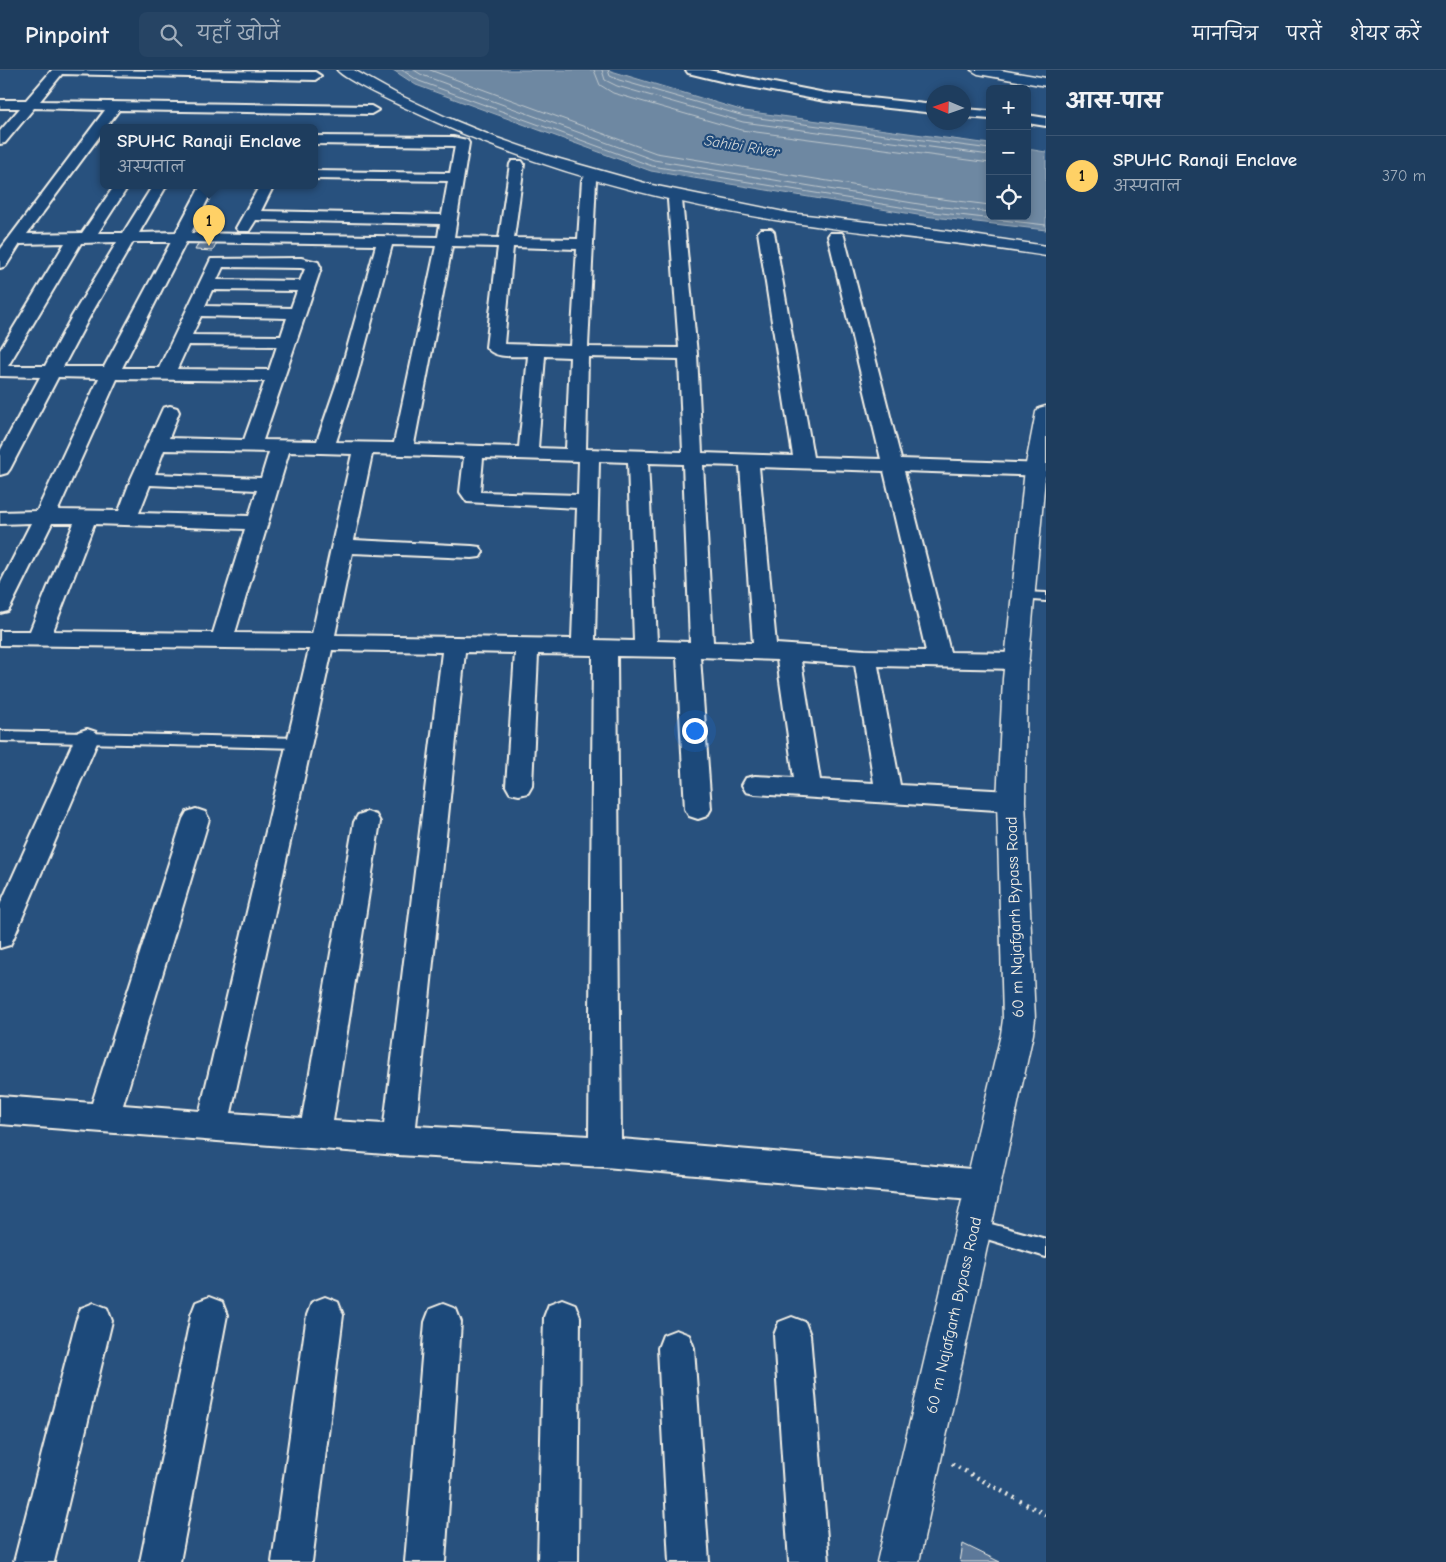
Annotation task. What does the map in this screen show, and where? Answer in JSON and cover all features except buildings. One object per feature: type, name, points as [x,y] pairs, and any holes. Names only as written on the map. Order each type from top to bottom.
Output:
[{"type":"street","points":[[0,140],[59,70],[316,73],[304,104]]},
{"type":"street","points":[[344,70],[402,104],[434,118],[523,152],[601,176],[757,212],[816,221],[918,232],[1046,252]]},
{"type":"street","points":[[692,70],[825,97],[926,108]]},
{"type":"street","points":[[978,70],[1046,82]]},
{"type":"street","points":[[1016,70],[1046,75]]},
{"type":"street","points":[[0,104],[114,107],[304,104],[371,110]]},
{"type":"street","points":[[101,124],[114,107]]},
{"type":"street","points":[[971,114],[986,116]]},
{"type":"street","points":[[1031,120],[1046,122]]},
{"type":"street","points":[[0,123],[15,123]]},
{"type":"street","points":[[0,264],[15,238],[100,125]]},
{"type":"street","points":[[88,140],[100,141]]},
{"type":"street","points":[[318,140],[461,142],[457,177],[445,242],[403,449]]},
{"type":"street","points":[[517,164],[506,242],[495,347],[504,350],[688,354]]},
{"type":"street","points":[[318,175],[457,177]]},
{"type":"street","points":[[589,180],[579,352],[594,648],[605,1152]]},
{"type":"street","points":[[0,365],[82,238],[119,189]]},
{"type":"street","points":[[0,469],[50,371],[158,189]]},
{"type":"street","points":[[0,606],[44,518],[111,373],[206,189]]},
{"type":"street","points":[[239,237],[265,189]]},
{"type":"street","points":[[676,200],[688,354],[692,459],[698,809]]},
{"type":"street","points":[[251,215],[449,220]]},
{"type":"street","points":[[766,232],[804,462]]},
{"type":"street","points":[[836,236],[940,660]]},
{"type":"street","points":[[15,238],[239,237],[584,244]]},
{"type":"street","points":[[325,447],[348,377],[386,240]]},
{"type":"street","points":[[166,373],[217,262],[307,263],[312,265],[313,268],[252,445]]},
{"type":"street","points":[[206,285],[307,286]]},
{"type":"street","points":[[194,311],[298,313]]},
{"type":"street","points":[[181,340],[289,340]]},
{"type":"street","points":[[528,453],[536,351]]},
{"type":"street","points":[[0,370],[277,376]]},
{"type":"street","points":[[136,518],[128,514],[129,509],[170,412]]},
{"type":"street","name":"60 m Najafgarh Bypass Road","points":[[898,1562],[1019,1018],[1011,801],[1015,679],[1017,661],[1035,596],[1040,469],[1045,417]]},
{"type":"street","points":[[156,444],[281,445],[1040,469]]},
{"type":"street","points":[[222,640],[281,445]]},
{"type":"street","points":[[212,1126],[322,642],[363,448]]},
{"type":"street","points":[[474,451],[470,492],[474,498],[588,502]]},
{"type":"street","points":[[638,457],[646,649]]},
{"type":"street","points":[[748,461],[776,652],[808,788]]},
{"type":"street","points":[[141,479],[269,484]]},
{"type":"street","points":[[39,638],[84,525],[84,520],[77,517]]},
{"type":"street","points":[[0,518],[136,518],[258,523]]},
{"type":"street","points":[[342,546],[472,552]]},
{"type":"street","points":[[0,638],[222,640],[527,648],[695,650],[776,652],[865,658],[1017,661]]},
{"type":"street","points":[[398,1140],[454,646]]},
{"type":"street","points":[[519,786],[527,648]]},
{"type":"street","points":[[865,658],[889,793]]},
{"type":"street","points":[[0,937],[88,738]]},
{"type":"street","points":[[755,785],[1011,801]]},
{"type":"street","points":[[103,1118],[196,819]]},
{"type":"street","points":[[315,1134],[367,822]]},
{"type":"street","points":[[0,1110],[398,1140],[605,1152],[982,1185]]},
{"type":"street","points":[[160,1562],[209,1315]]},
{"type":"street","points":[[292,1562],[326,1315]]},
{"type":"street","points":[[558,1562],[562,1317]]},
{"type":"street","points":[[34,1562],[94,1321]]},
{"type":"street","points":[[425,1562],[443,1322]]},
{"type":"street","points":[[792,1335],[809,1562]]},
{"type":"street","points":[[676,1348],[689,1562]]},
{"type":"lane","points":[[0,736],[298,743]]},
{"type":"lane","points":[[973,1227],[1046,1248]]},
{"type":"path","points":[[924,1448],[1046,1515]]},
{"type":"water","name":"Sahibi River","points":[[393,70],[608,70],[744,111],[986,143],[986,220],[1031,220],[1031,150],[1046,152],[1046,230],[924,216],[651,171],[416,85]]},
{"type":"place","name":"SPUHC Ranaji Enclave","points":[[209,246]]}]
